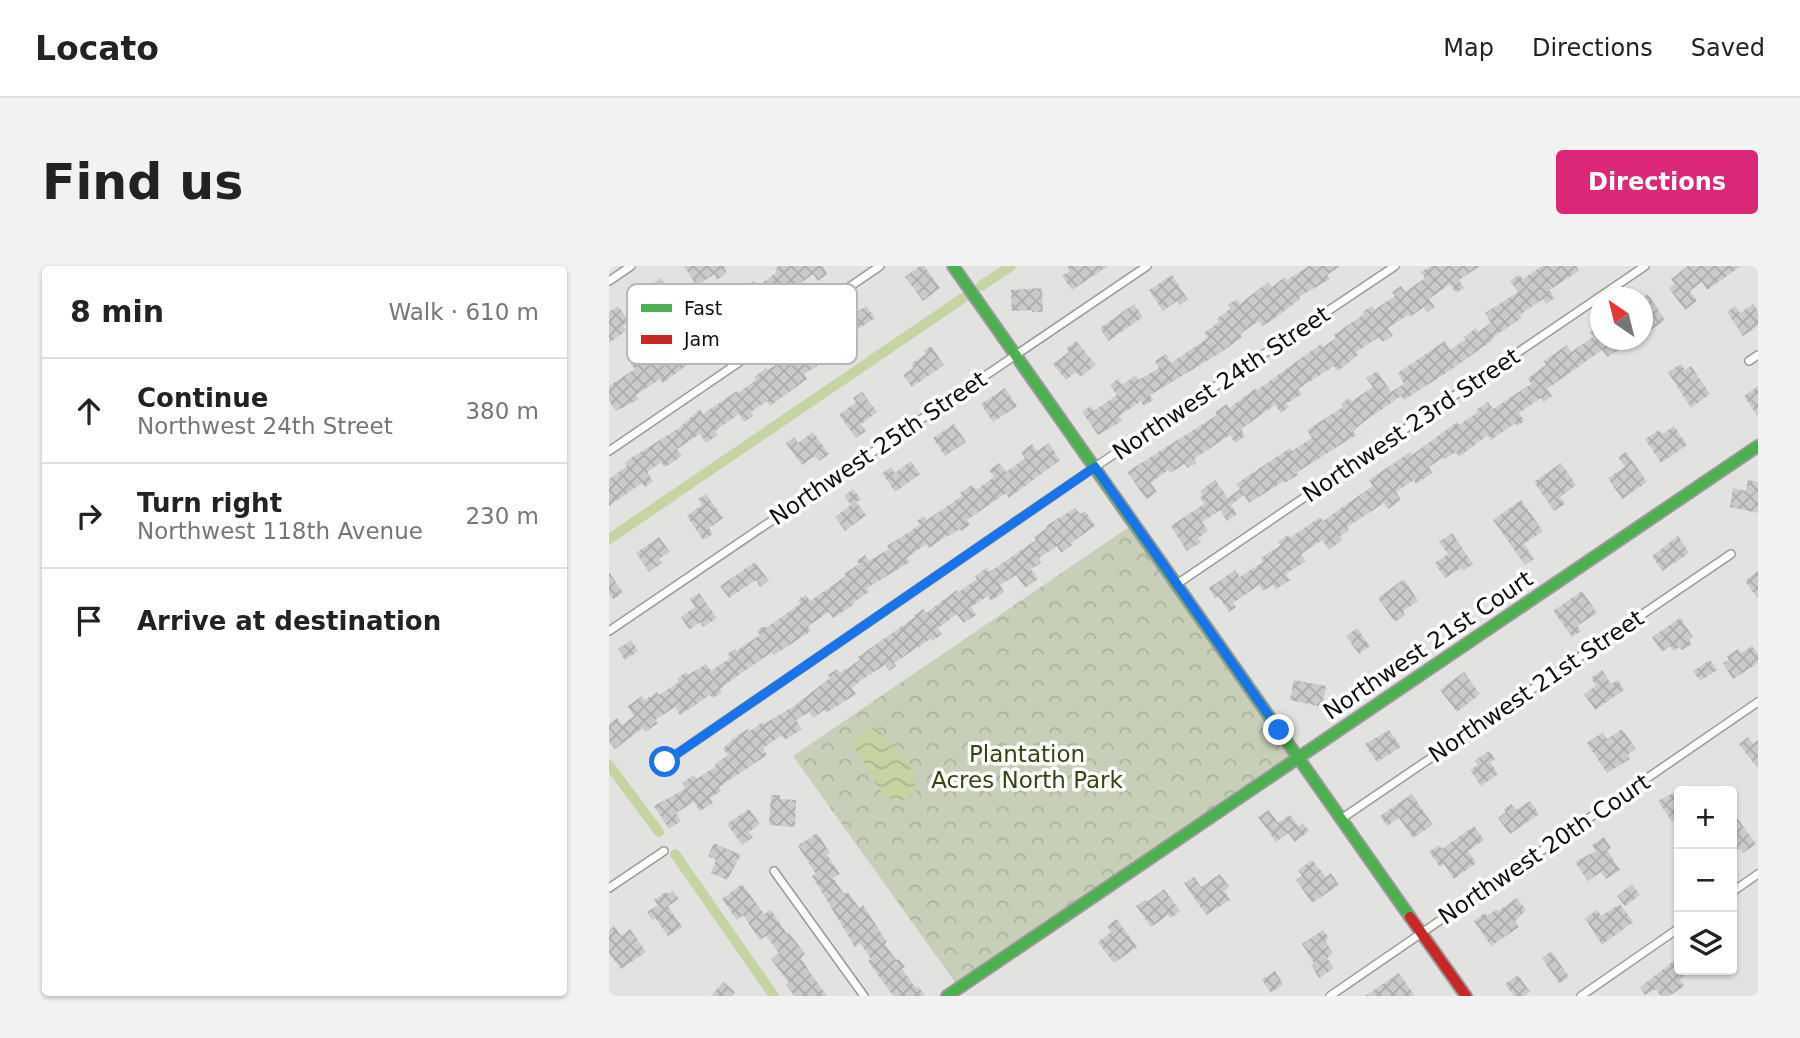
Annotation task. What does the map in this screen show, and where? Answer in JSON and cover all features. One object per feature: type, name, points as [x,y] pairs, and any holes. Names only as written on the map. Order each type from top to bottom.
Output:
[{"type":"street","points":[[609,281],[631,266]]},
{"type":"street","points":[[853,284],[880,266]]},
{"type":"street","points":[[953,266],[1466,996]]},
{"type":"street","name":"Northwest 25th Street","points":[[609,631],[1147,266]]},
{"type":"street","name":"Northwest 24th Street","points":[[665,762],[1095,467],[1395,266]]},
{"type":"street","name":"Northwest 23rd Street","points":[[1177,584],[1645,266]]},
{"type":"street","points":[[1749,361],[1758,355]]},
{"type":"street","points":[[609,450],[736,364]]},
{"type":"street","name":"Northwest 21st Court","points":[[947,996],[1758,446]]},
{"type":"street","name":"Northwest 21st Street","points":[[1341,818],[1731,554]]},
{"type":"street","name":"Northwest 20th Court","points":[[1330,996],[1758,702]]},
{"type":"street","points":[[609,888],[664,851]]},
{"type":"street","points":[[774,871],[864,996]]},
{"type":"street","points":[[1737,889],[1758,874]]},
{"type":"street","points":[[1581,996],[1674,931]]},
{"type":"green space","name":"Plantation Acres North Park","points":[[1129,527],[1291,758],[957,985],[793,756]]},
{"type":"water","points":[[876,727],[902,757],[909,759],[917,791],[901,801],[884,797],[852,742],[859,733]]},
{"type":"building","points":[[684,266],[726,266],[724,268],[727,273],[717,280],[714,274],[696,284]]},
{"type":"building","points":[[779,266],[823,266],[827,274],[818,281],[813,274],[799,284],[761,284],[777,272],[775,269]]},
{"type":"building","points":[[924,266],[940,288],[923,301],[905,277]]},
{"type":"building","points":[[1067,266],[1108,266],[1072,290],[1062,276],[1070,271]]},
{"type":"building","points":[[1309,266],[1340,266],[1327,275],[1330,279],[1299,297],[1300,299],[1271,321],[1262,326],[1259,321],[1220,353],[1150,395],[1153,400],[1144,406],[1141,401],[1119,416],[1122,421],[1098,435],[1082,412],[1091,406],[1094,411],[1117,395],[1110,385],[1118,379],[1122,385],[1136,375],[1139,380],[1159,368],[1155,361],[1166,354],[1171,363],[1208,338],[1204,333],[1219,322],[1217,319],[1230,309],[1228,305],[1237,299],[1240,304],[1268,282],[1272,287],[1285,277],[1287,280]]},
{"type":"building","points":[[1431,266],[1480,266],[1459,280],[1464,288],[1456,293],[1450,284],[1429,299],[1435,307],[1427,313],[1424,307],[1388,328],[1393,336],[1382,342],[1379,337],[1356,352],[1358,355],[1338,371],[1334,366],[1298,389],[1302,394],[1286,404],[1289,407],[1281,413],[1275,405],[1241,429],[1245,436],[1235,443],[1230,435],[1194,459],[1196,463],[1188,468],[1185,464],[1170,473],[1168,470],[1151,483],[1157,492],[1147,499],[1144,496],[1127,472],[1217,415],[1215,412],[1227,404],[1229,408],[1257,390],[1321,344],[1323,347],[1336,338],[1334,335],[1364,314],[1362,312],[1372,306],[1374,310],[1395,296],[1392,292],[1401,286],[1405,292],[1425,278],[1421,272]]},
{"type":"building","points":[[1542,266],[1576,266],[1579,271],[1549,290],[1555,298],[1546,304],[1543,299],[1520,315],[1522,318],[1449,371],[1404,400],[1401,396],[1353,431],[1356,435],[1296,473],[1298,475],[1249,503],[1244,495],[1231,505],[1237,514],[1227,521],[1220,510],[1202,522],[1208,531],[1198,538],[1201,542],[1187,551],[1171,526],[1204,504],[1200,491],[1215,480],[1228,498],[1240,489],[1236,484],[1290,448],[1292,451],[1312,438],[1307,430],[1343,407],[1341,404],[1349,398],[1352,401],[1373,387],[1366,378],[1377,371],[1391,392],[1404,384],[1398,373],[1445,341],[1450,350],[1476,328],[1478,332],[1491,323],[1485,313],[1518,292],[1510,281],[1519,275],[1523,279]]},
{"type":"building","points":[[1688,266],[1741,266],[1707,290],[1702,282],[1690,291],[1697,301],[1685,310],[1669,288],[1675,284],[1671,279]]},
{"type":"building","points":[[1172,275],[1188,300],[1180,305],[1177,301],[1163,311],[1149,290]]},
{"type":"building","points":[[661,278],[664,284],[652,284]]},
{"type":"building","points":[[1042,288],[1043,312],[1012,311],[1011,290]]},
{"type":"building","points":[[1653,302],[1665,320],[1653,328]]},
{"type":"building","points":[[1134,304],[1143,317],[1108,341],[1100,328]]},
{"type":"building","points":[[1753,304],[1758,311],[1758,326],[1743,336],[1727,312],[1735,306],[1740,313]]},
{"type":"building","points":[[618,306],[627,322],[623,325],[626,331],[609,343],[609,312]]},
{"type":"building","points":[[866,306],[875,318],[857,330],[857,312]]},
{"type":"building","points":[[1590,339],[1590,350],[1602,350],[1547,389],[1552,396],[1544,402],[1541,398],[1519,413],[1524,421],[1517,426],[1515,423],[1491,440],[1488,435],[1459,457],[1456,452],[1445,459],[1444,457],[1429,467],[1432,473],[1416,484],[1414,480],[1396,492],[1401,500],[1388,509],[1384,503],[1347,527],[1349,531],[1340,536],[1342,540],[1329,550],[1322,540],[1301,554],[1306,561],[1286,574],[1290,580],[1276,589],[1273,585],[1263,591],[1259,585],[1233,603],[1236,607],[1229,612],[1218,596],[1215,598],[1209,588],[1235,570],[1240,577],[1263,562],[1261,558],[1281,545],[1278,542],[1288,535],[1290,538],[1320,517],[1323,521],[1373,486],[1369,480],[1410,452],[1412,455],[1457,422],[1459,425],[1488,402],[1493,409],[1531,384],[1528,378],[1546,365],[1544,361],[1567,345],[1571,352]]},
{"type":"building","points":[[1076,341],[1096,365],[1080,377],[1076,372],[1066,380],[1053,364],[1069,352],[1066,349]]},
{"type":"building","points":[[931,346],[944,365],[912,387],[903,375],[913,368],[911,364],[926,354],[924,351]]},
{"type":"building","points":[[1602,350],[1618,350],[1607,357]]},
{"type":"building","points":[[631,364],[688,364],[663,383],[660,379],[636,395],[639,399],[616,411],[609,401],[609,386],[635,369]]},
{"type":"building","points":[[776,364],[820,364],[804,374],[807,379],[770,406],[767,401],[751,412],[753,416],[744,422],[739,414],[715,431],[718,435],[706,443],[700,434],[677,449],[682,456],[665,467],[661,462],[647,472],[653,481],[645,487],[642,483],[609,506],[609,479],[627,466],[625,462],[679,428],[700,409],[703,414],[756,380],[754,377],[766,368],[768,370]]},
{"type":"building","points":[[1681,364],[1685,370],[1691,366],[1710,394],[1691,408],[1668,372]]},
{"type":"building","points":[[1758,386],[1758,417],[1744,396]]},
{"type":"building","points":[[1005,388],[1017,406],[993,422],[981,404]]},
{"type":"building","points":[[862,392],[877,412],[861,424],[866,431],[856,438],[839,415],[856,402],[853,398]]},
{"type":"building","points":[[954,424],[966,442],[945,456],[933,438]]},
{"type":"building","points":[[1674,426],[1687,445],[1661,463],[1645,439],[1659,430],[1662,434]]},
{"type":"building","points":[[813,432],[829,454],[819,461],[815,456],[802,465],[786,443],[794,437],[798,443]]},
{"type":"building","points":[[1049,443],[1060,460],[1009,498],[1006,493],[967,520],[970,525],[961,531],[960,529],[948,535],[929,548],[926,544],[907,558],[910,562],[867,588],[869,592],[854,602],[855,604],[833,618],[829,612],[808,626],[811,631],[774,655],[772,652],[720,689],[722,692],[713,698],[710,695],[680,715],[675,707],[655,720],[658,723],[645,732],[643,728],[615,749],[609,741],[609,724],[617,718],[622,725],[634,716],[628,706],[642,696],[645,700],[657,692],[659,695],[679,682],[677,679],[686,672],[688,675],[706,664],[711,671],[730,658],[727,654],[760,635],[757,631],[764,626],[766,628],[800,604],[798,600],[806,595],[810,601],[846,576],[844,574],[859,564],[857,561],[865,555],[869,561],[889,549],[887,546],[920,525],[917,521],[924,516],[927,520],[962,496],[960,493],[972,485],[976,490],[994,477],[989,470],[1000,463],[1006,472],[1025,458],[1021,452],[1032,444],[1037,451]]},
{"type":"building","points":[[1626,452],[1647,482],[1622,499],[1608,478],[1625,467],[1618,457]]},
{"type":"building","points":[[911,461],[920,474],[895,492],[882,473],[891,467],[895,473]]},
{"type":"building","points":[[1561,463],[1576,485],[1560,497],[1565,504],[1554,511],[1534,482]]},
{"type":"building","points":[[1748,480],[1758,482],[1758,513],[1730,507],[1733,488],[1746,491]]},
{"type":"building","points":[[853,489],[861,499],[856,502],[866,515],[845,531],[835,517],[851,505],[844,496]]},
{"type":"building","points":[[706,494],[723,518],[709,528],[713,534],[703,540],[687,516],[702,505],[698,499]]},
{"type":"building","points":[[1521,500],[1543,531],[1524,544],[1534,559],[1525,565],[1493,520]]},
{"type":"building","points":[[1075,508],[1080,514],[1085,511],[1095,526],[1061,553],[1057,546],[1039,558],[1041,563],[1031,569],[1038,579],[1025,588],[1016,575],[1000,585],[1004,592],[991,601],[988,596],[971,607],[976,615],[963,623],[957,614],[938,628],[942,634],[894,663],[896,666],[889,671],[885,665],[861,680],[852,688],[856,694],[826,713],[824,710],[813,718],[809,712],[796,720],[802,729],[785,740],[782,735],[763,748],[767,755],[719,787],[721,791],[710,798],[713,803],[700,811],[694,802],[676,813],[681,821],[669,829],[654,806],[685,789],[682,783],[694,775],[697,779],[716,766],[715,764],[728,755],[723,748],[738,735],[763,722],[764,724],[794,706],[830,678],[828,675],[837,669],[840,673],[860,660],[858,657],[923,609],[926,613],[957,590],[959,592],[977,579],[975,576],[987,568],[989,572],[1007,560],[1036,540],[1034,537],[1047,528],[1046,526]]},
{"type":"building","points":[[1452,533],[1473,564],[1445,578],[1435,563],[1448,554],[1439,542]]},
{"type":"building","points":[[1678,536],[1689,553],[1662,571],[1652,556]]},
{"type":"building","points":[[659,537],[670,552],[659,559],[662,563],[649,572],[636,553]]},
{"type":"building","points":[[755,562],[769,581],[760,587],[756,580],[729,598],[720,586]]},
{"type":"building","points":[[1758,571],[1758,599],[1745,581]]},
{"type":"building","points":[[609,572],[623,593],[613,599],[609,594]]},
{"type":"building","points":[[1404,579],[1418,601],[1403,611],[1405,615],[1395,622],[1378,598]]},
{"type":"building","points":[[1582,591],[1597,613],[1577,626],[1581,631],[1572,637],[1553,611]]},
{"type":"building","points":[[699,593],[717,618],[703,627],[700,622],[689,630],[681,617],[695,607],[690,599]]},
{"type":"building","points":[[1680,618],[1693,637],[1689,640],[1692,644],[1674,651],[1670,646],[1662,652],[1652,637]]},
{"type":"building","points":[[1357,628],[1370,646],[1359,654],[1346,636]]},
{"type":"building","points":[[631,640],[638,651],[625,660],[618,649]]},
{"type":"building","points":[[1752,646],[1758,654],[1758,663],[1733,679],[1723,663],[1729,660],[1727,656],[1738,649],[1741,653]]},
{"type":"building","points":[[1710,660],[1717,670],[1700,681],[1693,671]]},
{"type":"building","points":[[1602,670],[1611,684],[1618,680],[1624,690],[1595,710],[1584,694],[1596,686],[1591,678]]},
{"type":"building","points":[[1464,672],[1480,694],[1457,712],[1440,690]]},
{"type":"building","points":[[1294,680],[1326,686],[1322,707],[1290,700]]},
{"type":"building","points":[[1622,729],[1636,749],[1627,755],[1630,759],[1607,773],[1587,743],[1603,732],[1607,739]]},
{"type":"building","points":[[1389,730],[1401,747],[1377,762],[1365,744]]},
{"type":"building","points":[[1748,737],[1753,744],[1758,740],[1758,769],[1739,744]]},
{"type":"building","points":[[1489,751],[1495,759],[1490,762],[1498,774],[1481,786],[1470,770],[1478,765],[1474,761]]},
{"type":"building","points":[[1674,793],[1674,821],[1672,822],[1658,801]]},
{"type":"building","points":[[1412,794],[1433,825],[1413,838],[1399,818],[1387,826],[1380,816]]},
{"type":"building","points":[[771,795],[780,795],[780,799],[796,800],[795,827],[769,825]]},
{"type":"building","points":[[1530,801],[1539,814],[1510,834],[1498,818],[1511,804],[1516,810]]},
{"type":"building","points":[[749,809],[760,824],[749,832],[753,837],[742,845],[727,824]]},
{"type":"building","points":[[1269,810],[1278,823],[1290,815],[1298,826],[1303,823],[1309,831],[1295,842],[1288,833],[1276,842],[1258,817]]},
{"type":"building","points":[[1737,818],[1756,844],[1743,853],[1739,848],[1737,850]]},
{"type":"building","points":[[1474,826],[1484,840],[1468,851],[1476,863],[1454,879],[1444,864],[1440,867],[1429,852],[1439,845],[1442,849]]},
{"type":"building","points":[[817,833],[840,874],[833,878],[844,894],[848,892],[859,908],[863,905],[887,942],[885,944],[896,960],[899,959],[905,967],[902,969],[925,996],[893,996],[868,961],[871,959],[860,943],[855,947],[812,876],[816,874],[798,846]]},
{"type":"building","points":[[1604,837],[1611,848],[1607,850],[1620,870],[1606,879],[1601,872],[1588,881],[1575,862],[1596,851],[1592,845]]},
{"type":"building","points":[[714,843],[741,855],[727,880],[711,873],[716,860],[708,856]]},
{"type":"building","points":[[1312,860],[1326,877],[1331,873],[1339,885],[1312,903],[1296,880],[1302,876],[1298,870]]},
{"type":"building","points":[[1220,874],[1229,887],[1224,891],[1230,900],[1206,915],[1184,883],[1194,877],[1201,887]]},
{"type":"building","points":[[742,884],[764,914],[771,910],[805,954],[801,958],[827,996],[794,996],[786,985],[789,983],[771,959],[779,953],[766,936],[760,940],[743,915],[737,920],[722,899]]},
{"type":"building","points":[[1632,884],[1640,895],[1625,906],[1617,896]]},
{"type":"building","points":[[1164,889],[1180,911],[1171,918],[1168,915],[1151,927],[1136,906],[1145,900],[1147,902]]},
{"type":"building","points":[[673,891],[679,899],[668,906],[682,927],[668,936],[647,912],[658,905],[654,900]]},
{"type":"building","points":[[1517,898],[1526,910],[1515,921],[1519,927],[1491,946],[1474,921],[1485,913],[1487,916],[1497,909],[1498,911]]},
{"type":"building","points":[[1620,904],[1633,922],[1602,945],[1585,918],[1597,910],[1601,916]]},
{"type":"building","points":[[1117,919],[1137,947],[1114,963],[1098,942],[1111,932],[1107,926]]},
{"type":"building","points":[[614,926],[621,936],[630,929],[646,952],[621,969],[609,953],[609,930]]},
{"type":"building","points":[[1323,930],[1329,938],[1325,940],[1333,953],[1327,958],[1334,968],[1319,978],[1311,965],[1314,963],[1302,944]]},
{"type":"building","points":[[1551,951],[1569,977],[1559,983],[1542,958]]},
{"type":"building","points":[[1674,961],[1674,975],[1684,976],[1680,980],[1684,986],[1669,996],[1661,996],[1656,989],[1645,995],[1640,987]]},
{"type":"building","points":[[1275,971],[1283,984],[1271,993],[1262,980]]},
{"type":"building","points":[[1399,973],[1415,996],[1365,996]]},
{"type":"building","points":[[1518,975],[1530,992],[1525,996],[1514,996],[1505,984]]},
{"type":"building","points":[[723,982],[735,992],[732,996],[711,996]]},
{"type":"waterway","points":[[981,286],[1011,266]]},
{"type":"waterway","points":[[609,539],[963,298]]},
{"type":"waterway","points":[[609,765],[659,832]]},
{"type":"waterway","points":[[675,854],[774,996]]},
{"type":"traffic: fast","points":[[953,266],[1410,917]]},
{"type":"traffic: fast","points":[[947,996],[1758,446]]},
{"type":"traffic: jam","points":[[1410,917],[1466,996]]},
{"type":"route","points":[[665,762],[1095,467],[1279,730]]}]
